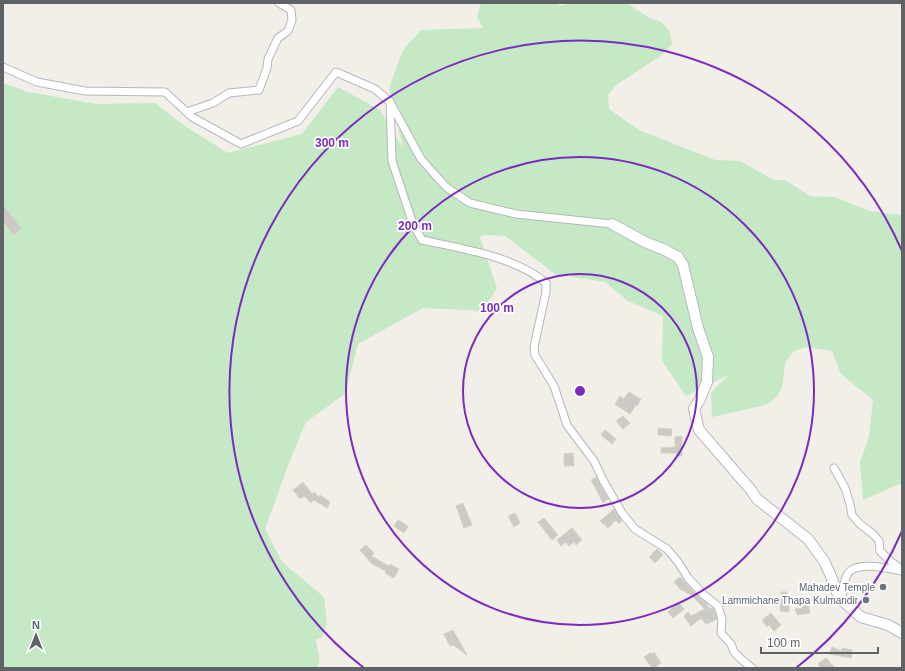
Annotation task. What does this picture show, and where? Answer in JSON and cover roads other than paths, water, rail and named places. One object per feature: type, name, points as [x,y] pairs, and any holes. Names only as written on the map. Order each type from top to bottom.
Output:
[{"type":"street","points":[[187,112],[214,102],[229,94],[260,90],[267,68],[268,59],[278,38],[288,31],[292,20],[291,10],[279,3]]},
{"type":"street","points":[[3,67],[37,82],[85,91],[165,92],[192,117],[241,144],[298,121],[336,72],[375,89],[390,102],[421,159],[446,187],[470,203],[516,214],[612,224],[645,242],[678,257],[683,265],[698,328],[708,358],[707,382],[694,409],[699,430],[757,499],[808,539],[824,561],[842,600],[861,617],[888,625],[902,633]]},
{"type":"street","points":[[390,102],[392,161],[413,224],[422,240],[474,251],[506,261],[546,283],[544,306],[534,347],[535,355],[554,386],[567,425],[594,461],[622,513],[635,529],[667,550],[678,562],[688,578],[704,595],[718,606],[722,619],[721,633],[731,644],[734,652],[740,659],[752,668]]},
{"type":"street","points":[[834,468],[845,488],[852,515],[879,541],[880,551],[902,570]]},
{"type":"street","points":[[842,600],[848,572],[867,566],[902,570]]},
{"type":"place","name":"Mahadev Temple","points":[[883,587]]},
{"type":"place","name":"Lammichane Thapa Kulmandir","points":[[866,600]]}]
